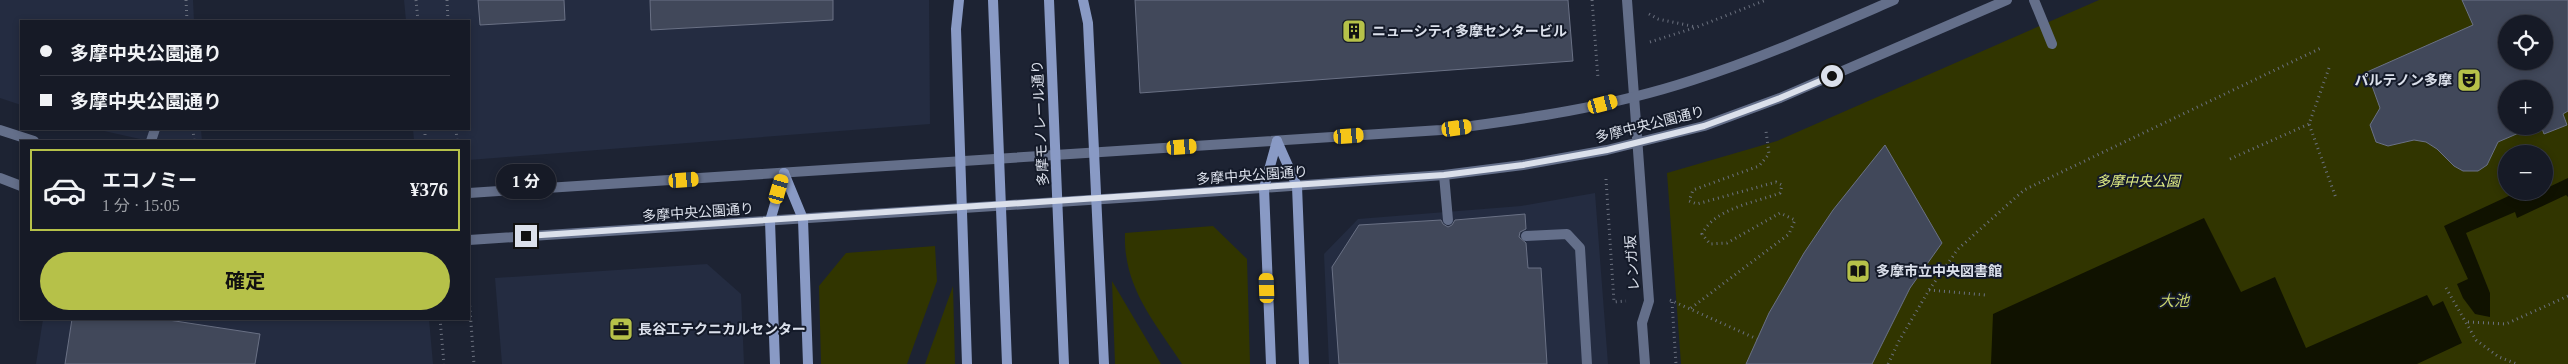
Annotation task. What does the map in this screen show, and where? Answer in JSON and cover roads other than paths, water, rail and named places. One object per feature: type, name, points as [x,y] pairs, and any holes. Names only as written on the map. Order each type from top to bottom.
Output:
[{"type":"main road","points":[[958,0],[956,30],[967,364]]},
{"type":"main road","points":[[993,0],[1007,364]]},
{"type":"main road","name":"多摩モノレール通り","points":[[1048,0],[1064,364]]},
{"type":"main road","points":[[1083,0],[1088,23],[1104,364]]},
{"type":"main road","points":[[1277,141],[1297,186],[1304,364]]},
{"type":"main road","points":[[1270,364],[1264,188],[1277,141]]},
{"type":"main road","points":[[784,173],[803,218],[808,364]]},
{"type":"main road","points":[[775,364],[770,221],[784,173]]},
{"type":"street","points":[[470,193],[1441,130],[1520,119],[1603,104],[1692,81],[1768,55],[1894,0]]},
{"type":"street","name":"多摩中央公園通り","points":[[470,240],[1297,186],[1444,175],[1523,165],[1607,150],[1704,126],[1780,98],[2008,0]]},
{"type":"street","points":[[2034,0],[2052,44]]},
{"type":"street","name":"レンガ坂","points":[[1627,2],[1649,301],[1642,323],[1645,364]]},
{"type":"street","points":[[0,130],[31,140]]},
{"type":"street","points":[[1444,175],[1448,220]]},
{"type":"street","points":[[0,178],[20,186]]},
{"type":"street","points":[[1526,236],[1566,234],[1580,248],[1587,364]]},
{"type":"water","points":[[2568,178],[2568,197],[2566,195],[2517,218],[2515,212],[2466,233],[2490,293],[2490,317],[2475,314],[2463,298],[2457,284],[2468,279],[2444,226],[2500,200],[2553,200],[2553,185]]},
{"type":"water","name":"大池","points":[[2204,218],[2241,292],[2275,277],[2306,348],[2427,295],[2433,306],[2443,301],[2462,343],[2417,364],[1991,364],[1993,314]]},
{"type":"place","name":"ニューシティ多摩センタービル","points":[[1354,31]]},
{"type":"place","name":"パルテノン多摩","points":[[2469,80]]},
{"type":"place","name":"多摩市立中央図書館","points":[[1858,271]]},
{"type":"place","name":"長谷工テクニカルセンター","points":[[621,329]]},
{"type":"park label","name":"多摩中央公園","points":[[2138,181]]}]
